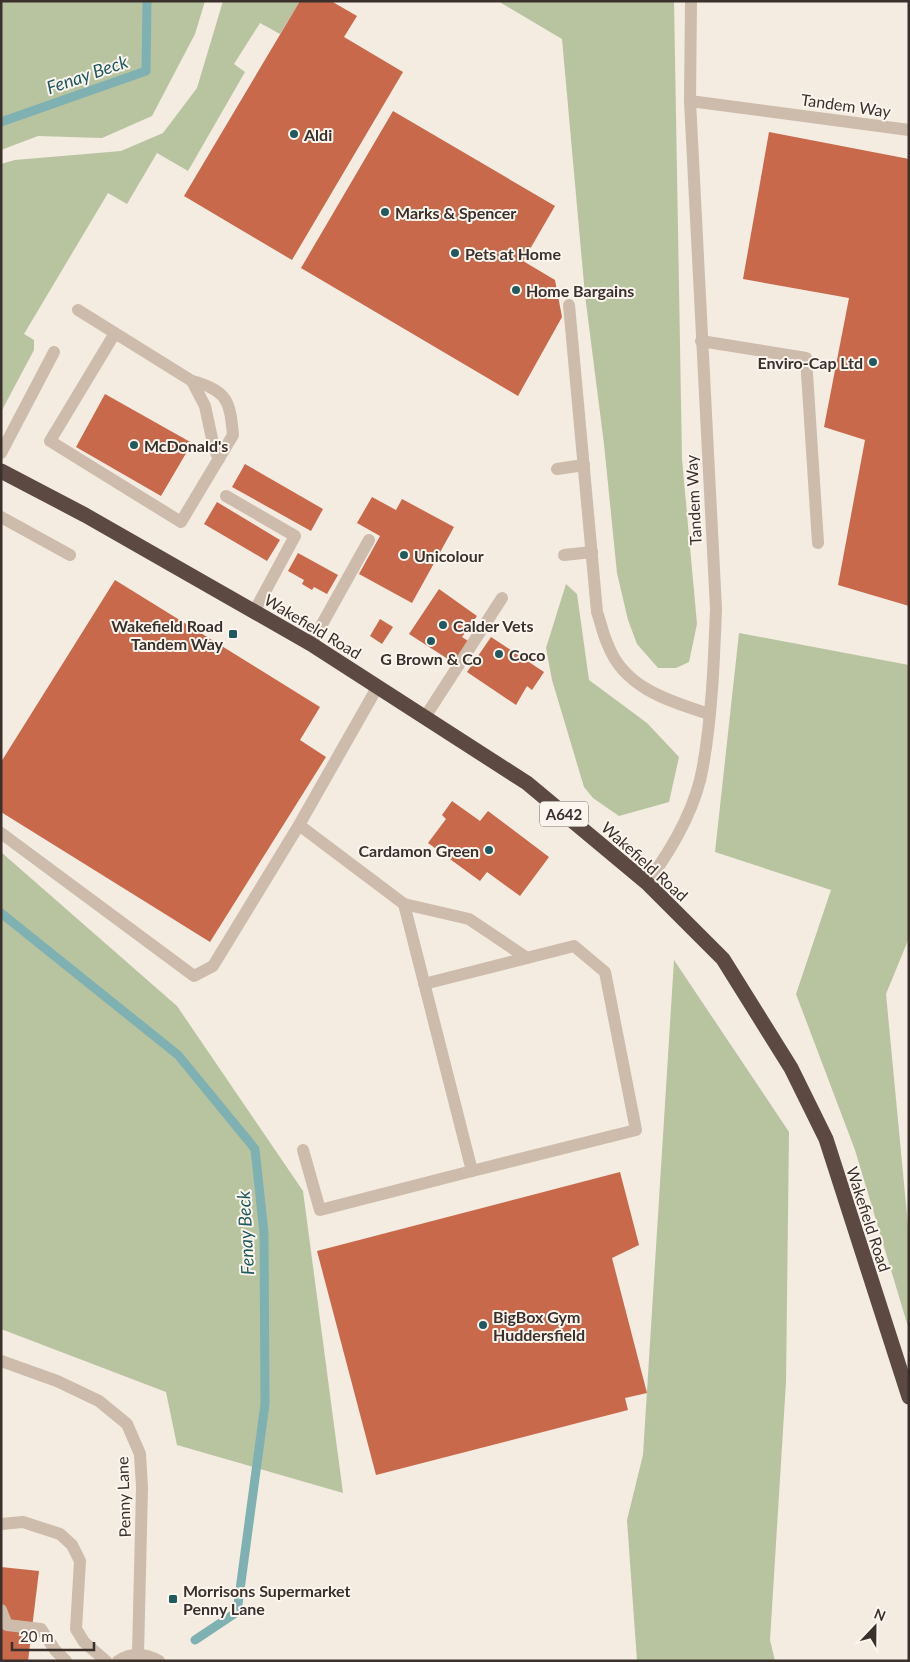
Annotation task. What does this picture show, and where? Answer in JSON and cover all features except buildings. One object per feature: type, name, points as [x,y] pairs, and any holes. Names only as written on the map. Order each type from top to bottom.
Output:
[{"type":"highway","name":"Wakefield Road","points":[[1,471],[85,515],[311,644],[527,783],[647,883],[724,959],[791,1068],[826,1139],[909,1397]]},
{"type":"street","name":"Tandem Way","points":[[647,883],[670,853],[690,808],[703,767],[715,652],[716,609],[690,101],[691,1]]},
{"type":"street","name":"Tandem Way","points":[[690,101],[909,130]]},
{"type":"street","points":[[568,305],[597,612],[608,646],[621,668],[641,687],[662,698],[709,714]]},
{"type":"street","points":[[78,310],[192,380],[210,385],[225,396],[233,435],[182,522],[50,441],[115,334]]},
{"type":"street","points":[[701,341],[806,358],[818,543]]},
{"type":"street","points":[[1,453],[54,352]]},
{"type":"street","points":[[192,380],[205,406],[214,448],[219,459]]},
{"type":"street","points":[[557,469],[584,465]]},
{"type":"street","points":[[226,496],[294,536],[254,612]]},
{"type":"street","points":[[1,517],[70,555]]},
{"type":"street","points":[[311,644],[369,540]]},
{"type":"street","points":[[564,555],[592,552]]},
{"type":"street","points":[[425,717],[502,598]]},
{"type":"street","points":[[1,833],[194,976],[213,966],[299,825],[378,686]]},
{"type":"street","points":[[299,825],[404,904],[469,919],[527,958]]},
{"type":"street","points":[[404,904],[472,1171]]},
{"type":"street","points":[[303,1150],[320,1210],[636,1130],[605,972],[574,946],[424,984]]},
{"type":"street","name":"Penny Lane","points":[[1,1361],[57,1381],[99,1401],[127,1424],[140,1454],[142,1488],[138,1654]]},
{"type":"street","points":[[1,1524],[23,1522],[60,1534],[72,1545],[80,1561],[76,1629],[84,1642],[106,1661]]},
{"type":"street","points":[[1,1610],[8,1625],[41,1629],[55,1650],[66,1661]]},
{"type":"street","points":[[118,1661],[138,1654],[149,1655],[159,1661]]},
{"type":"green space","points":[[1,1],[205,1],[195,34],[152,116],[102,138],[38,136],[1,150]]},
{"type":"green space","points":[[223,1],[300,1],[280,34],[260,23],[234,64],[245,72],[188,171],[157,153],[127,204],[108,193],[24,334],[34,340],[34,350],[1,412],[1,164],[15,160],[121,151],[163,133],[197,88]]},
{"type":"green space","points":[[498,1],[674,1],[682,459],[697,624],[689,662],[676,668],[658,668],[637,644],[628,620],[617,573],[604,444],[585,295],[562,39]]},
{"type":"green space","points":[[566,584],[577,594],[589,680],[647,723],[679,757],[669,802],[619,816],[593,798],[584,787],[552,680],[546,648]]},
{"type":"green space","points":[[739,633],[909,665],[909,938],[886,994],[909,1236],[909,1330],[855,1150],[796,994],[831,890],[715,852]]},
{"type":"green space","points":[[1,852],[177,1006],[303,1191],[343,1493],[177,1445],[166,1392],[1,1329]]},
{"type":"green space","points":[[674,960],[789,1132],[786,1382],[770,1640],[775,1661],[637,1661],[627,1520],[643,1455]]},
{"type":"waterway","name":"Fenay Beck","points":[[1,122],[146,71],[147,1]]},
{"type":"waterway","name":"Fenay Beck","points":[[1,913],[178,1055],[255,1149],[264,1233],[265,1404],[237,1612],[195,1640]]},
{"type":"place","name":"Aldi","points":[[294,134]]},
{"type":"place","name":"Marks & Spencer","points":[[385,212]]},
{"type":"place","name":"Pets at Home","points":[[455,253]]},
{"type":"place","name":"Home Bargains","points":[[516,290]]},
{"type":"place","name":"Enviro-Cap Ltd","points":[[873,362]]},
{"type":"place","name":"McDonald's","points":[[134,445]]},
{"type":"place","name":"Unicolour","points":[[404,555]]},
{"type":"place","name":"Calder Vets","points":[[443,625]]},
{"type":"place","name":"Wakefield Road Tandem Way","points":[[233,634]]},
{"type":"place","name":"G Brown & Co","points":[[431,641]]},
{"type":"place","name":"Coco","points":[[499,654]]},
{"type":"place","name":"Cardamon Green","points":[[489,850]]},
{"type":"place","name":"BigBox Gym Huddersfield","points":[[483,1325]]},
{"type":"place","name":"Morrisons Supermarket Penny Lane","points":[[173,1599]]}]
